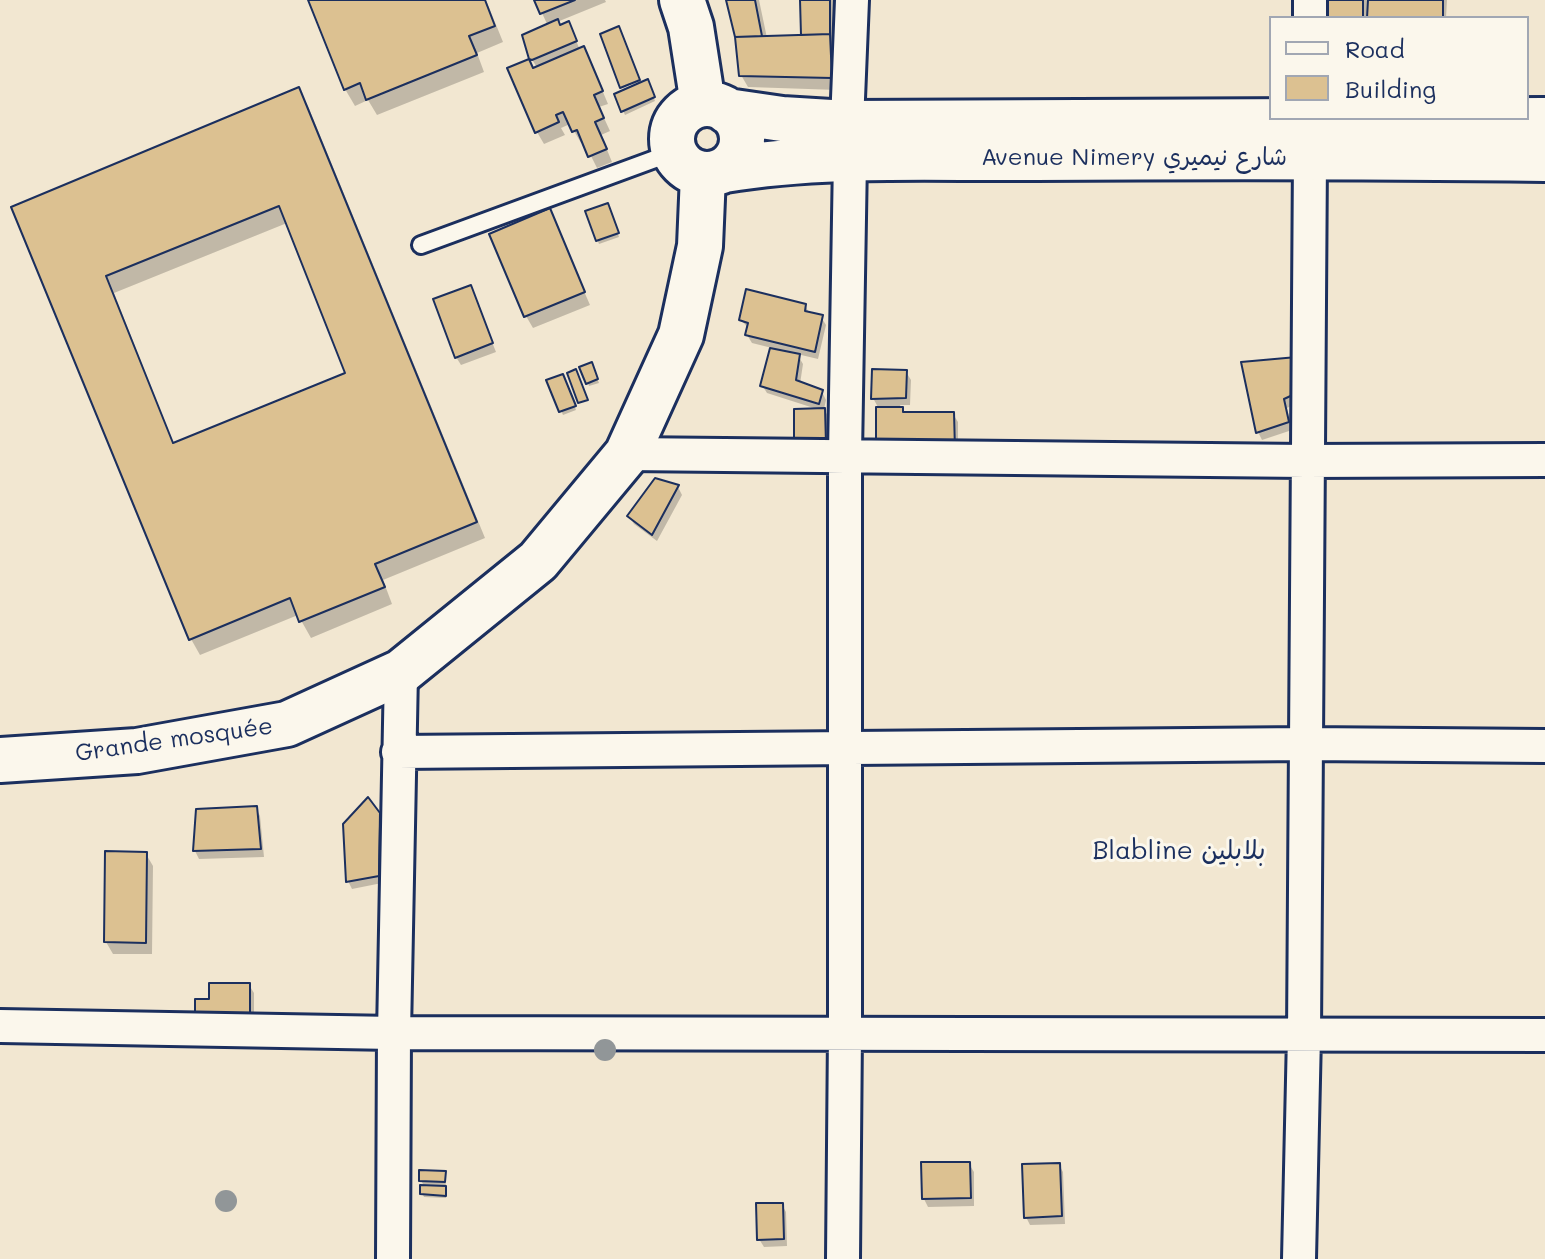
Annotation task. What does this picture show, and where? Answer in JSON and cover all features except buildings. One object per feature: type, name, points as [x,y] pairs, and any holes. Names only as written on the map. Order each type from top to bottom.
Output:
[{"type":"main road","points":[[682,0],[715,107]]},
{"type":"main road","points":[[715,107],[735,119],[742,141],[739,153],[701,166],[671,140],[674,127],[691,108],[715,107]]},
{"type":"main road","name":"Avenue Nimery شارع نيميري","points":[[715,107],[782,119],[849,141]]},
{"type":"main road","name":"Avenue Nimery شارع نيميري","points":[[701,166],[770,163],[849,141],[1310,132],[1545,120]]},
{"type":"main road","name":"Avenue Nimery شارع نيميري","points":[[1310,132],[1545,159]]},
{"type":"main road","name":"Grande mosquée","points":[[0,760],[137,751],[287,724],[401,672],[538,561],[627,454],[681,335],[700,246],[701,166]]},
{"type":"street","points":[[843,1259],[845,454],[852,0]]},
{"type":"street","points":[[1299,1259],[1304,1035],[1310,132]]},
{"type":"street","points":[[627,454],[1306,461],[1545,460]]},
{"type":"street","points":[[393,1259],[401,672]]},
{"type":"street","points":[[398,752],[1306,744],[1545,746]]},
{"type":"street","points":[[0,1026],[394,1033],[1545,1035]]},
{"type":"lane","points":[[421,245],[701,166]]},
{"type":"district","name":"Blabline بلابلين","points":[[1179,851]]}]
